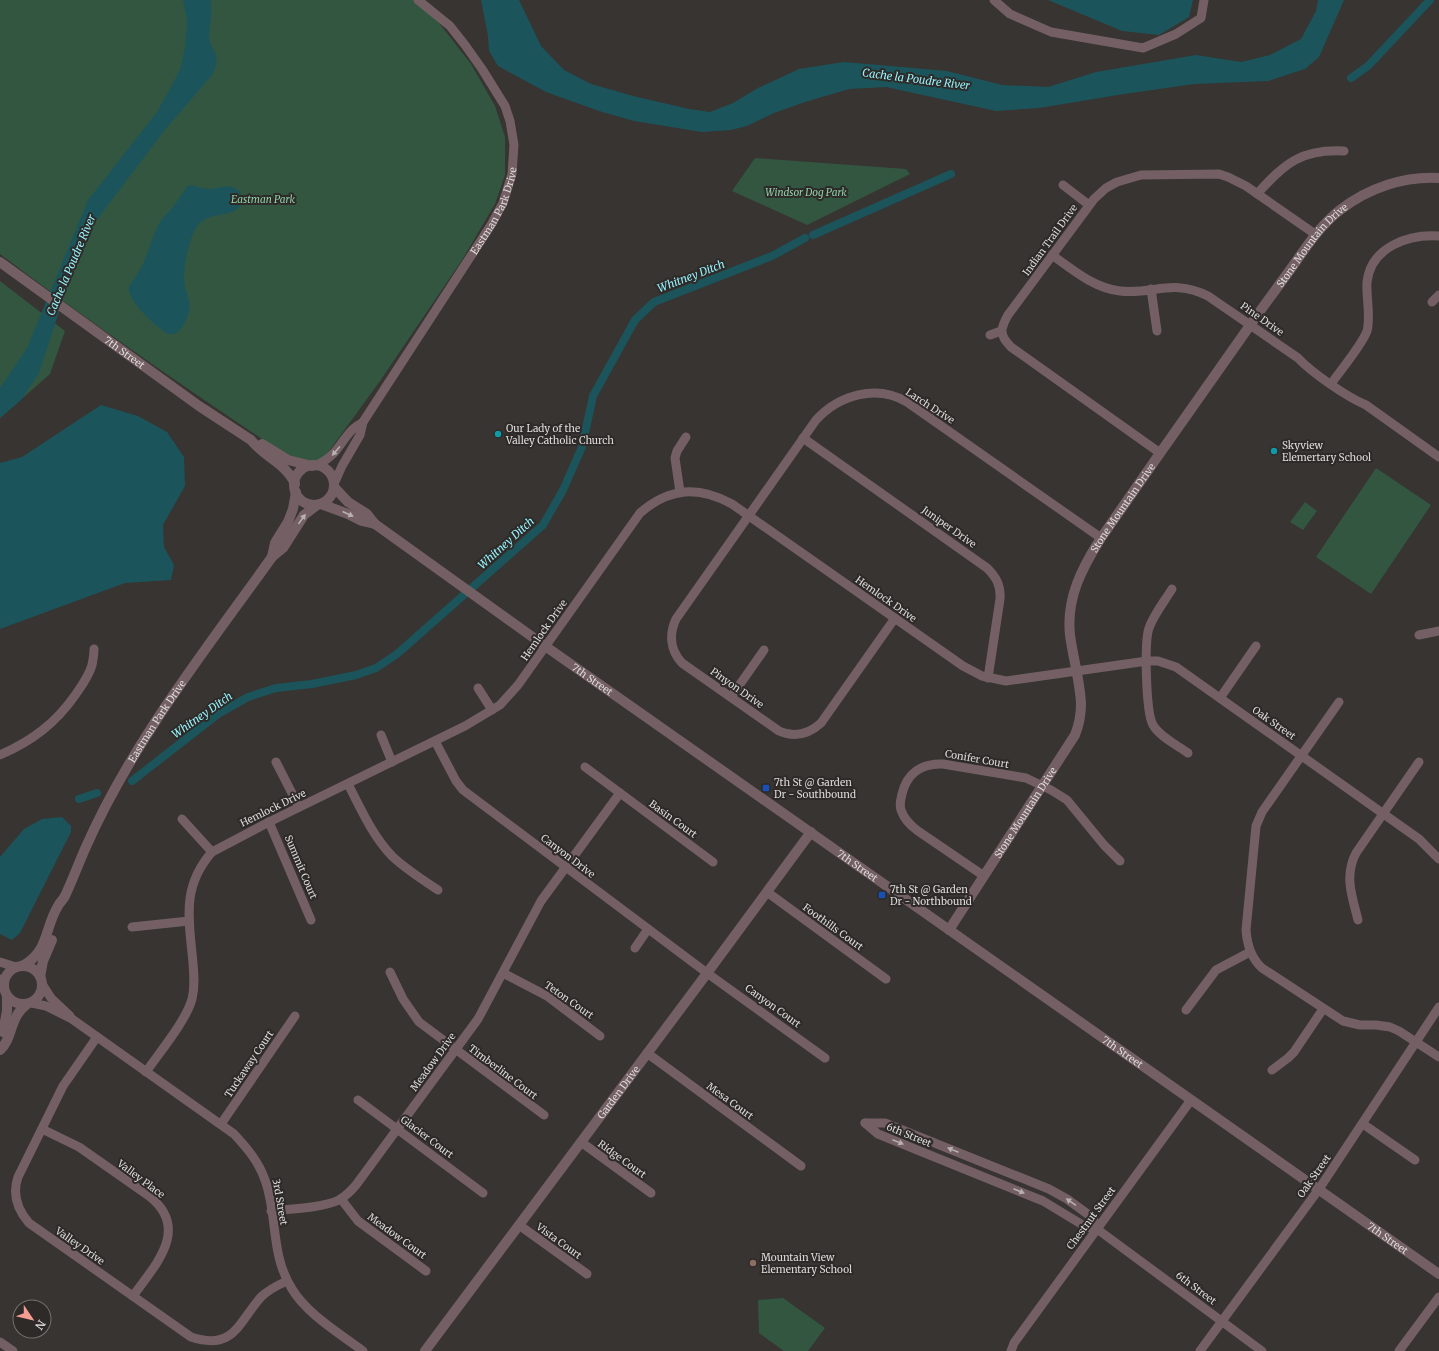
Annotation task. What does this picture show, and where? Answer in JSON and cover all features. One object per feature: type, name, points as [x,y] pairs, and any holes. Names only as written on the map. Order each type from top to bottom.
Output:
[{"type":"street","name":"Eastman Park Drive","points":[[334,486],[342,466],[360,435],[363,422],[494,220],[503,203],[513,168],[513,137],[505,106],[482,69],[450,26],[418,0]]},
{"type":"street","points":[[994,0],[1010,14],[1051,32],[1143,48],[1176,34],[1201,18],[1204,0]]},
{"type":"street","points":[[1257,194],[1277,172],[1292,161],[1315,152],[1344,150]]},
{"type":"street","name":"Indian Trail Drive","points":[[1001,331],[1002,325],[1008,315],[1089,205],[1106,188],[1124,179],[1150,175],[1219,174],[1239,181],[1315,234]]},
{"type":"street","name":"Stone Mountain Drive","points":[[949,930],[1075,735],[1079,726],[1081,704],[1070,633],[1072,600],[1074,589],[1083,567],[1101,538],[1315,234],[1339,210],[1370,191],[1404,180],[1439,178]]},
{"type":"street","points":[[1063,185],[1089,205]]},
{"type":"street","points":[[1331,384],[1361,342],[1367,329],[1367,282],[1368,274],[1374,261],[1381,253],[1398,242],[1420,236],[1439,236]]},
{"type":"street","name":"Pine Drive","points":[[1052,255],[1098,285],[1122,291],[1176,287],[1199,291],[1216,300],[1298,358],[1306,366],[1331,384],[1356,401],[1366,405],[1439,457]]},
{"type":"street","name":"7th Street","points":[[0,262],[199,406],[251,440],[261,443],[288,460],[313,466]]},
{"type":"street","points":[[1151,289],[1157,332]]},
{"type":"street","points":[[1432,302],[1439,295]]},
{"type":"street","points":[[990,335],[1001,331],[1004,341],[1011,348],[1160,453]]},
{"type":"street","name":"Larch Drive","points":[[749,516],[803,438],[823,412],[840,401],[860,394],[872,393],[893,396],[907,402],[1101,538]]},
{"type":"street","name":"Eastman Park Drive","points":[[313,466],[329,459],[352,430],[363,422]]},
{"type":"street","points":[[680,492],[675,455],[686,437]]},
{"type":"street","name":"Juniper Drive","points":[[803,438],[987,568],[995,576],[1001,590],[988,678]]},
{"type":"street","name":"7th Street","points":[[251,440],[257,448],[280,464],[287,471],[296,488]]},
{"type":"street","points":[[313,466],[326,470],[330,474],[334,486],[331,496],[328,499],[319,504],[311,505],[299,498],[296,488],[298,474],[302,470],[313,466]]},
{"type":"street","name":"7th Street","points":[[334,486],[348,502],[367,514],[375,524],[459,585],[1439,1274]]},
{"type":"street","name":"Eastman Park Drive","points":[[272,557],[275,543],[288,522],[293,508],[296,488]]},
{"type":"street","name":"Hemlock Drive","points":[[146,1072],[186,1015],[192,999],[194,984],[188,921],[189,900],[193,882],[212,852],[269,822],[465,726],[492,710],[507,698],[518,685],[640,513],[661,498],[680,492],[701,492],[714,495],[732,504],[962,666],[973,672],[988,678],[1006,681],[1076,670]]},
{"type":"street","name":"Eastman Park Drive","points":[[19,967],[36,956],[42,946],[57,906],[64,898],[105,808],[140,745],[177,689],[272,557],[282,548],[304,515],[319,504]]},
{"type":"street","name":"7th Street","points":[[319,504],[348,514],[362,521],[375,524]]},
{"type":"street","name":"Pinyon Drive","points":[[749,516],[676,619],[672,630],[672,646],[678,659],[731,697],[784,733],[800,735],[811,731],[821,723],[895,618]]},
{"type":"street","points":[[1172,589],[1152,620],[1148,631],[1147,661],[1149,710],[1151,720],[1156,730],[1188,753]]},
{"type":"street","points":[[1419,635],[1439,631]]},
{"type":"street","points":[[1220,698],[1256,646]]},
{"type":"street","points":[[0,755],[32,739],[64,711],[84,682],[92,665],[94,649]]},
{"type":"street","points":[[731,697],[764,650]]},
{"type":"street","name":"Oak Street","points":[[1076,670],[1147,661],[1158,661],[1176,667],[1384,813],[1419,839],[1439,860]]},
{"type":"street","points":[[478,688],[492,710]]},
{"type":"street","points":[[1339,702],[1262,812],[1256,826],[1246,930],[1250,952],[1262,968],[1323,1009],[1348,1023],[1390,1027],[1399,1031],[1439,1057]]},
{"type":"street","points":[[381,735],[392,762]]},
{"type":"street","name":"Canyon Drive","points":[[435,740],[462,790],[707,973]]},
{"type":"street","points":[[276,762],[299,808]]},
{"type":"street","points":[[1358,920],[1350,880],[1351,862],[1419,762]]},
{"type":"street","name":"Conifer Court","points":[[984,876],[910,825],[901,809],[900,802],[903,789],[909,777],[920,768],[928,764],[943,764],[1026,778],[1067,800],[1120,861]]},
{"type":"street","name":"Basin Court","points":[[585,767],[713,862]]},
{"type":"street","points":[[348,784],[369,824],[385,847],[405,868],[438,890]]},
{"type":"street","points":[[565,867],[620,794]]},
{"type":"street","points":[[182,819],[212,852]]},
{"type":"street","name":"Summit Court","points":[[269,822],[311,920]]},
{"type":"street","name":"Garden Drive","points":[[425,1351],[707,973],[810,832]]},
{"type":"street","name":"Meadow Drive","points":[[271,1211],[317,1205],[341,1199],[356,1185],[478,1019],[541,901],[565,867]]},
{"type":"street","name":"Foothills Court","points":[[766,892],[886,979]]},
{"type":"street","name":"Eastman Park Drive","points":[[41,980],[43,961],[63,909],[64,898]]},
{"type":"street","points":[[132,927],[188,921]]},
{"type":"street","points":[[635,948],[648,929]]},
{"type":"street","points":[[1186,1010],[1216,970],[1250,952]]},
{"type":"street","points":[[0,962],[19,967],[32,968],[41,980],[40,995],[16,1015],[4,1046],[0,1050]]},
{"type":"street","points":[[0,1039],[6,1023],[7,997],[2,983],[12,970],[19,967]]},
{"type":"street","name":"Timberline Court","points":[[390,972],[403,999],[418,1022],[544,1115]]},
{"type":"street","name":"Canyon Court","points":[[707,973],[825,1058]]},
{"type":"street","name":"Teton Court","points":[[503,974],[547,996],[600,1036]]},
{"type":"street","name":"3rd Street","points":[[41,980],[51,998],[72,1019]]},
{"type":"street","points":[[7,997],[16,1004],[29,1003]]},
{"type":"street","name":"3rd Street","points":[[29,1003],[46,1006],[72,1019],[234,1134],[246,1147],[258,1164],[265,1180],[277,1252],[287,1281],[298,1298],[309,1310],[350,1347],[363,1351]]},
{"type":"street","name":"Oak Street","points":[[1200,1351],[1319,1189],[1439,1007]]},
{"type":"street","points":[[1272,1070],[1294,1052],[1323,1009]]},
{"type":"street","name":"Tuckaway Court","points":[[221,1124],[295,1016]]},
{"type":"street","name":"Valley Drive","points":[[97,1036],[65,1082],[16,1183],[15,1199],[18,1208],[29,1223],[191,1337],[217,1347],[236,1331],[267,1292],[287,1281]]},
{"type":"street","name":"Mesa Court","points":[[647,1053],[800,1166]]},
{"type":"street","name":"Glacier Court","points":[[358,1100],[483,1193]]},
{"type":"street","name":"Chestnut Street","points":[[1011,1351],[1014,1343],[1192,1100]]},
{"type":"street","name":"6th Street","points":[[1097,1229],[1093,1218],[1067,1199],[1049,1189],[885,1122],[865,1123],[878,1134],[1030,1195],[1048,1203],[1086,1226],[1097,1229],[1262,1351]]},
{"type":"street","points":[[1363,1124],[1415,1160]]},
{"type":"street","name":"Valley Place","points":[[42,1129],[86,1152],[157,1202],[163,1210],[169,1232],[164,1251],[133,1296]]},
{"type":"street","name":"Ridge Court","points":[[581,1142],[651,1193]]},
{"type":"street","name":"Meadow Court","points":[[341,1199],[358,1221],[426,1271]]},
{"type":"street","name":"Vista Court","points":[[519,1225],[587,1274]]},
{"type":"street","points":[[1399,1351],[1439,1297]]},
{"type":"street","points":[[0,1342],[11,1350]]},
{"type":"green space","name":"Eastman Park","points":[[0,0],[414,0],[439,23],[471,64],[495,106],[505,137],[505,175],[495,204],[462,260],[380,381],[316,469],[308,470],[152,364],[0,254]]},
{"type":"green space","name":"Windsor Dog Park","points":[[755,158],[906,169],[910,174],[807,225],[732,191]]},
{"type":"green space","points":[[0,281],[65,331],[50,374],[0,418]]},
{"type":"green space","points":[[1376,468],[1431,505],[1371,594],[1316,557]]},
{"type":"green space","points":[[1305,502],[1317,511],[1303,530],[1290,522]]},
{"type":"green space","points":[[783,1298],[825,1328],[808,1351],[784,1351],[759,1333],[758,1300]]},
{"type":"water","name":"Cache la Poudre River","points":[[183,0],[211,0],[209,36],[216,58],[215,68],[212,75],[164,131],[83,238],[39,373],[21,400],[0,418],[0,388],[27,348],[88,200],[157,112],[180,70],[185,47],[187,22]]},
{"type":"water","name":"Cache la Poudre River","points":[[481,0],[519,0],[541,46],[564,70],[591,84],[633,96],[689,109],[710,112],[733,103],[758,88],[799,69],[844,62],[947,71],[1002,85],[1048,87],[1096,72],[1196,55],[1241,62],[1270,55],[1301,39],[1316,11],[1318,0],[1344,0],[1319,57],[1305,69],[1268,81],[1194,84],[1039,108],[996,111],[886,87],[849,89],[774,113],[747,126],[731,130],[702,132],[634,121],[599,111],[546,92],[498,66],[489,51],[488,36]]},
{"type":"water","points":[[1048,0],[1193,0],[1189,17],[1159,35],[1122,31]]},
{"type":"water","points":[[190,185],[204,189],[232,187],[240,192],[241,200],[237,209],[232,212],[205,219],[195,229],[188,248],[184,278],[189,303],[188,313],[184,324],[180,329],[175,334],[168,334],[150,320],[137,306],[130,293],[129,287],[143,264],[161,220]]},
{"type":"water","points":[[101,405],[138,416],[167,432],[184,457],[185,486],[163,525],[164,547],[174,565],[171,580],[125,583],[0,629],[0,463],[22,457]]},
{"type":"water","points":[[62,817],[71,826],[71,832],[20,933],[12,940],[0,934],[0,857],[24,829],[42,819]]},
{"type":"waterway","name":"Whitney Ditch","points":[[1351,78],[1368,66],[1430,0]]},
{"type":"waterway","name":"Whitney Ditch","points":[[813,235],[951,174]]},
{"type":"waterway","name":"Whitney Ditch","points":[[132,781],[218,714],[248,697],[276,688],[312,684],[356,675],[376,668],[397,654],[543,525],[563,490],[582,447],[593,396],[635,320],[654,302],[772,256],[805,238]]},
{"type":"waterway","name":"Whitney Ditch","points":[[79,799],[97,793]]},
{"type":"place","name":"Our Lady of the Valley Catholic Church","points":[[498,434]]},
{"type":"place","name":"Skyview Elemertary School","points":[[1274,451]]},
{"type":"place","name":"7th St @ Garden Dr - Southbound","points":[[766,788]]},
{"type":"place","name":"7th St @ Garden Dr - Northbound","points":[[882,895]]},
{"type":"place","name":"Mountain View Elementary School","points":[[753,1263]]}]
